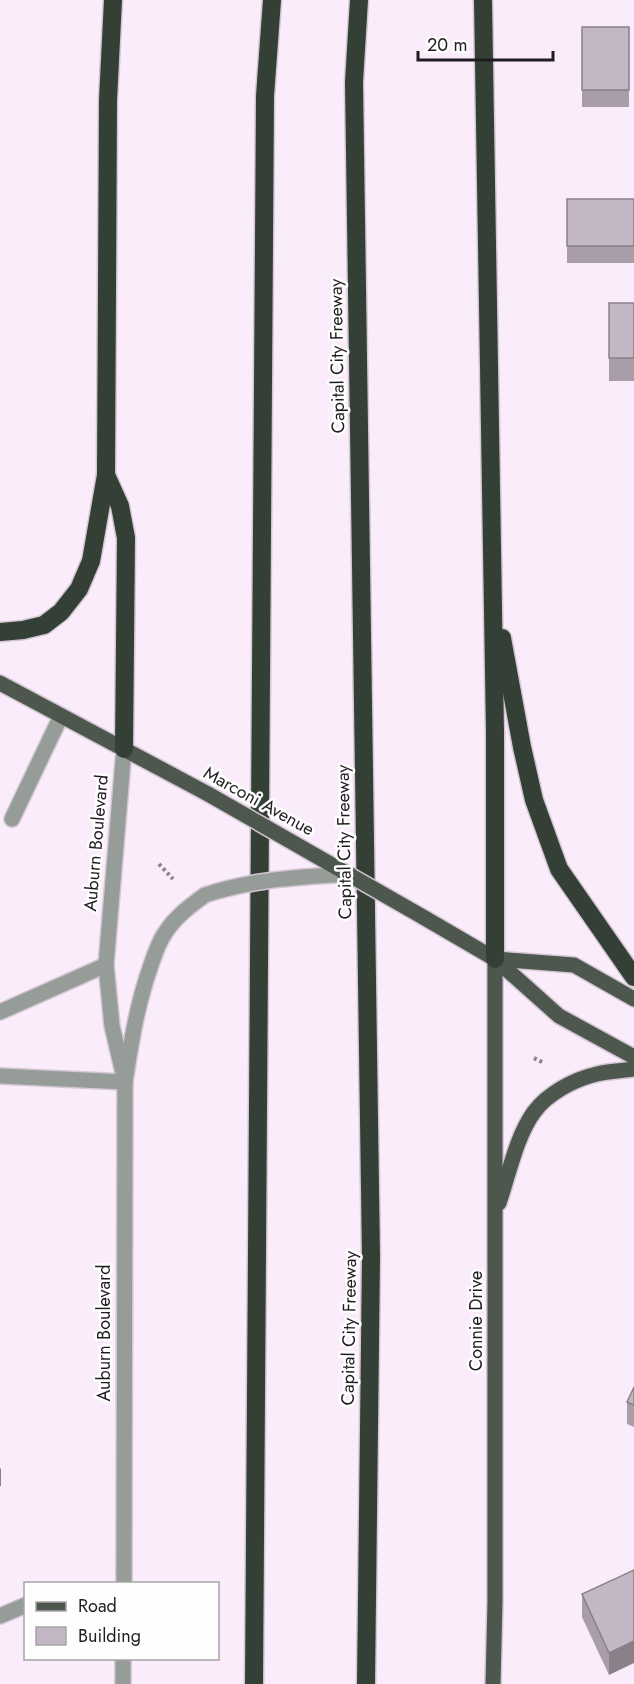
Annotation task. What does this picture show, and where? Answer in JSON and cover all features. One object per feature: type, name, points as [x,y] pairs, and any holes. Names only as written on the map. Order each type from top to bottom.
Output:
[{"type":"highway","points":[[0,632],[44,625],[61,612],[79,589],[91,561],[106,475],[108,100],[113,0]]},
{"type":"highway","points":[[254,1684],[265,96],[272,0]]},
{"type":"highway","name":"Capital City Freeway","points":[[359,0],[354,82],[371,1257],[366,1684]]},
{"type":"highway","points":[[483,0],[493,587],[495,959]]},
{"type":"highway","points":[[106,475],[120,506],[126,538],[123,749]]},
{"type":"highway","points":[[493,587],[534,800],[559,870],[634,977]]},
{"type":"main road","name":"Marconi Avenue","points":[[0,682],[208,794],[495,959],[559,1016],[634,1057]]},
{"type":"main road","name":"Marconi Avenue","points":[[495,959],[574,965],[634,999]]},
{"type":"main road","name":"Connie Drive","points":[[493,1684],[495,959]]},
{"type":"main road","points":[[495,1214],[522,1137],[534,1112],[552,1095],[571,1084],[596,1074],[634,1069]]},
{"type":"street","points":[[12,819],[61,716]]},
{"type":"street","name":"Auburn Boulevard","points":[[123,749],[106,965],[112,1026],[125,1082]]},
{"type":"street","name":"Auburn Boulevard","points":[[123,1582],[125,1082],[139,1002],[155,953],[165,933],[183,911],[205,895],[232,886],[273,879],[350,874]]},
{"type":"street","points":[[0,1012],[106,965]]},
{"type":"street","points":[[0,1076],[125,1082]]},
{"type":"street","points":[[0,1616],[24,1606]]},
{"type":"street","points":[[123,1660],[123,1684]]},
{"type":"path","points":[[159,864],[174,879]]},
{"type":"building","points":[[582,27],[629,27],[629,90],[582,90]]},
{"type":"building","points":[[567,199],[634,199],[634,246],[567,246]]},
{"type":"building","points":[[609,303],[634,303],[634,358],[609,358]]},
{"type":"building","points":[[634,1387],[634,1405],[627,1402]]},
{"type":"building","points":[[634,1570],[634,1641],[609,1653],[582,1594]]}]
